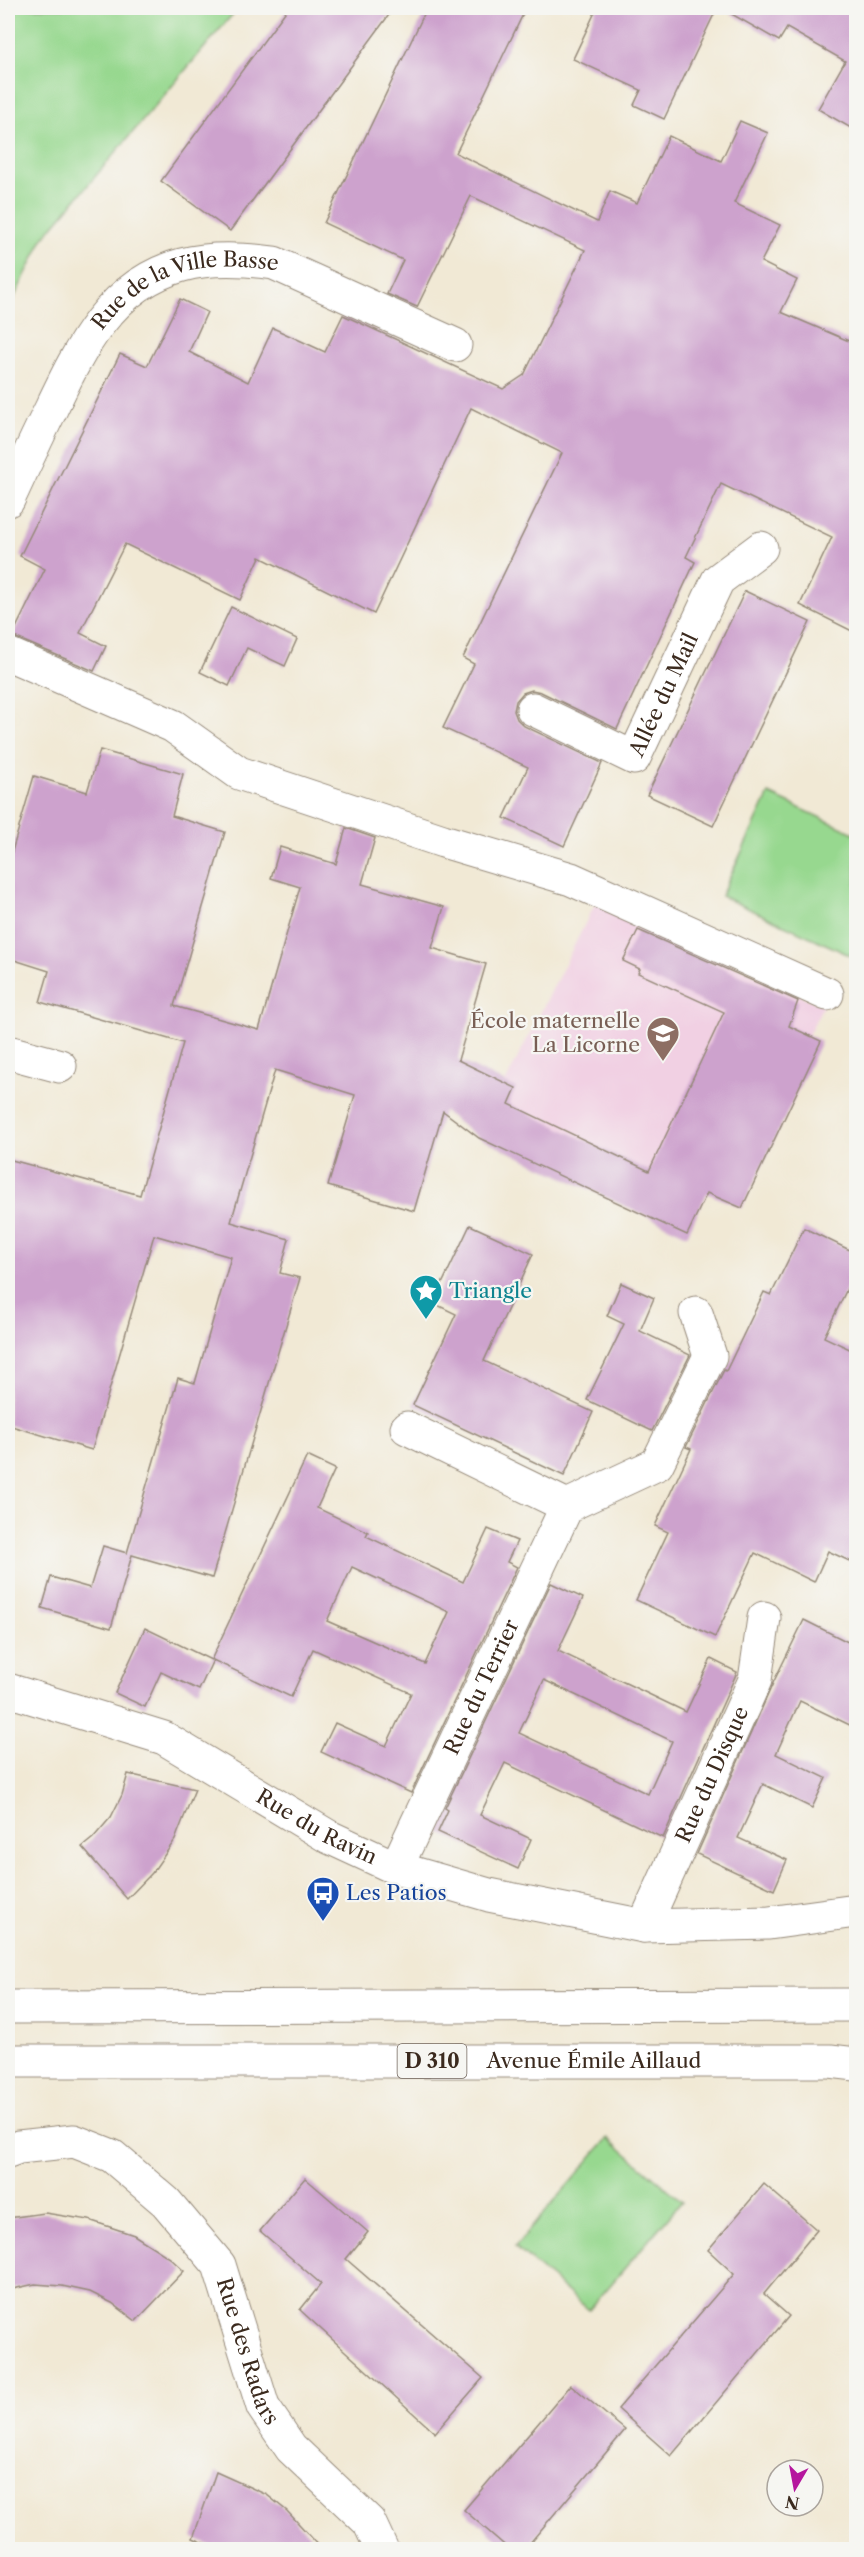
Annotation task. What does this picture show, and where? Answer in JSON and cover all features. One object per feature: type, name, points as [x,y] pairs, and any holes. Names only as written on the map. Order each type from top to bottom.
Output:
[{"type":"street","name":"Rue de la Ville Basse","points":[[8,500],[75,360],[85,341],[106,312],[127,292],[153,276],[183,264],[217,260],[274,263],[456,345]]},
{"type":"street","name":"Allée du Mail","points":[[533,709],[634,758],[718,580],[761,548]]},
{"type":"street","points":[[8,654],[173,726],[239,773],[443,841],[571,879],[827,994]]},
{"type":"street","points":[[8,1052],[60,1066]]},
{"type":"street","points":[[407,1428],[567,1506],[657,1464],[710,1356],[696,1313]]},
{"type":"street","name":"Rue du Terrier","points":[[396,1868],[567,1506]]},
{"type":"street","name":"Rue du Disque","points":[[644,1926],[754,1680],[764,1618]]},
{"type":"street","name":"Rue du Ravin","points":[[8,1690],[164,1738],[328,1837],[396,1868],[489,1895],[644,1926],[769,1923],[856,1911]]},
{"type":"street","points":[[8,2007],[856,2005]]},
{"type":"street","name":"Avenue Émile Aillaud","points":[[8,2061],[830,2061],[856,2064]]},
{"type":"street","name":"Rue des Radars","points":[[8,2151],[19,2147],[74,2141],[112,2156],[166,2202],[219,2265],[263,2407],[291,2448],[369,2522],[382,2550]]},
{"type":"shaded area","name":"École maternelle La Licorne","points":[[596,902],[823,1006],[808,1035],[821,1041],[742,1208],[707,1193],[687,1235],[478,1137]]},
{"type":"green space","points":[[8,8],[238,8],[44,237],[8,310]]},
{"type":"green space","points":[[769,794],[856,834],[856,958],[721,896]]},
{"type":"green space","points":[[608,2138],[682,2201],[589,2310],[515,2247]]},
{"type":"building","points":[[288,8],[394,8],[230,231],[161,181]]},
{"type":"building","points":[[427,8],[526,8],[456,153],[597,222],[610,191],[637,203],[669,136],[721,161],[740,121],[768,133],[734,203],[780,225],[761,262],[797,280],[781,312],[856,344],[856,633],[800,605],[832,537],[721,484],[686,557],[695,562],[617,729],[541,692],[532,690],[523,693],[516,701],[514,711],[517,719],[524,726],[602,763],[564,846],[504,818],[528,767],[443,728],[474,664],[463,658],[562,453],[471,408],[374,614],[260,557],[240,600],[125,544],[80,633],[106,646],[94,671],[12,636],[45,569],[20,556],[120,354],[147,366],[180,299],[207,312],[189,352],[248,382],[273,328],[325,352],[343,315],[503,389],[524,375],[585,250],[471,196],[417,307],[387,294],[403,260],[324,223]]},
{"type":"building","points":[[597,8],[717,8],[664,119],[634,105],[641,90],[573,59]]},
{"type":"building","points":[[721,8],[856,8],[856,131],[818,109],[845,61],[787,28],[779,41]]},
{"type":"building","points":[[745,591],[810,622],[713,826],[647,795]]},
{"type":"building","points":[[231,607],[297,639],[285,666],[247,648],[229,686],[200,672]]},
{"type":"building","points":[[100,750],[183,774],[172,816],[225,832],[174,1006],[259,1030],[300,887],[271,878],[280,847],[336,864],[346,828],[375,838],[362,884],[444,907],[432,948],[486,964],[458,1060],[516,1088],[509,1104],[649,1171],[724,1012],[638,973],[640,969],[623,961],[638,930],[798,1001],[789,1026],[821,1041],[742,1208],[707,1193],[687,1235],[479,1138],[443,1111],[414,1211],[328,1186],[355,1095],[275,1070],[231,1222],[289,1239],[280,1273],[300,1278],[212,1578],[132,1555],[111,1628],[42,1608],[51,1577],[90,1588],[103,1546],[127,1553],[178,1378],[195,1383],[231,1257],[154,1235],[92,1450],[8,1425],[8,1159],[140,1195],[183,1043],[40,1002],[49,971],[8,958],[8,865],[34,776],[87,792]]},
{"type":"building","points":[[470,1225],[533,1254],[484,1361],[593,1412],[564,1476],[413,1405],[456,1314],[433,1303]]},
{"type":"building","points":[[804,1228],[856,1253],[856,1270],[824,1337],[856,1352],[856,1564],[828,1551],[814,1582],[755,1553],[715,1637],[636,1600],[668,1532],[655,1526],[691,1449],[686,1447],[764,1292],[771,1295]]},
{"type":"building","points":[[621,1283],[654,1298],[640,1331],[690,1355],[652,1431],[587,1400],[624,1324],[607,1316]]},
{"type":"building","points":[[307,1456],[335,1469],[317,1508],[368,1532],[366,1536],[463,1582],[488,1529],[517,1541],[507,1562],[517,1567],[411,1793],[321,1752],[335,1723],[386,1746],[411,1693],[313,1649],[291,1697],[213,1660],[199,1690],[161,1672],[145,1707],[115,1693],[145,1628],[211,1660]],"holes":[[[352,1567],[449,1612],[425,1664],[327,1621]]]},
{"type":"building","points":[[551,1583],[583,1598],[558,1651],[686,1712],[711,1659],[737,1672],[663,1838],[505,1763],[480,1815],[531,1839],[518,1869],[438,1832],[448,1810],[445,1808]],"holes":[[[544,1680],[672,1741],[648,1794],[519,1733]]]},
{"type":"building","points":[[804,1620],[856,1646],[856,1728],[800,1701],[776,1754],[826,1778],[812,1808],[763,1784],[738,1838],[787,1860],[774,1890],[697,1854],[774,1681]]},
{"type":"building","points":[[128,1774],[195,1789],[175,1840],[152,1873],[127,1899],[82,1847],[111,1817],[122,1795]]},
{"type":"building","points":[[305,2178],[368,2232],[346,2259],[483,2378],[435,2433],[300,2310],[321,2284],[260,2231]]},
{"type":"building","points":[[764,2184],[817,2230],[764,2294],[789,2316],[671,2456],[618,2409],[734,2274],[708,2250]]},
{"type":"building","points":[[45,2213],[89,2220],[134,2235],[170,2258],[184,2271],[136,2321],[112,2303],[90,2292],[62,2286],[35,2284],[8,2290],[8,2218]]},
{"type":"building","points":[[571,2385],[625,2430],[524,2550],[510,2550],[464,2510]]},
{"type":"building","points":[[216,2472],[267,2495],[287,2511],[323,2550],[220,2550],[193,2538]]},
{"type":"place","name":"École maternelle La Licorne","points":[[663,1062]]},
{"type":"place","name":"Triangle","points":[[426,1320]]},
{"type":"place","name":"Les Patios","points":[[323,1922]]}]
